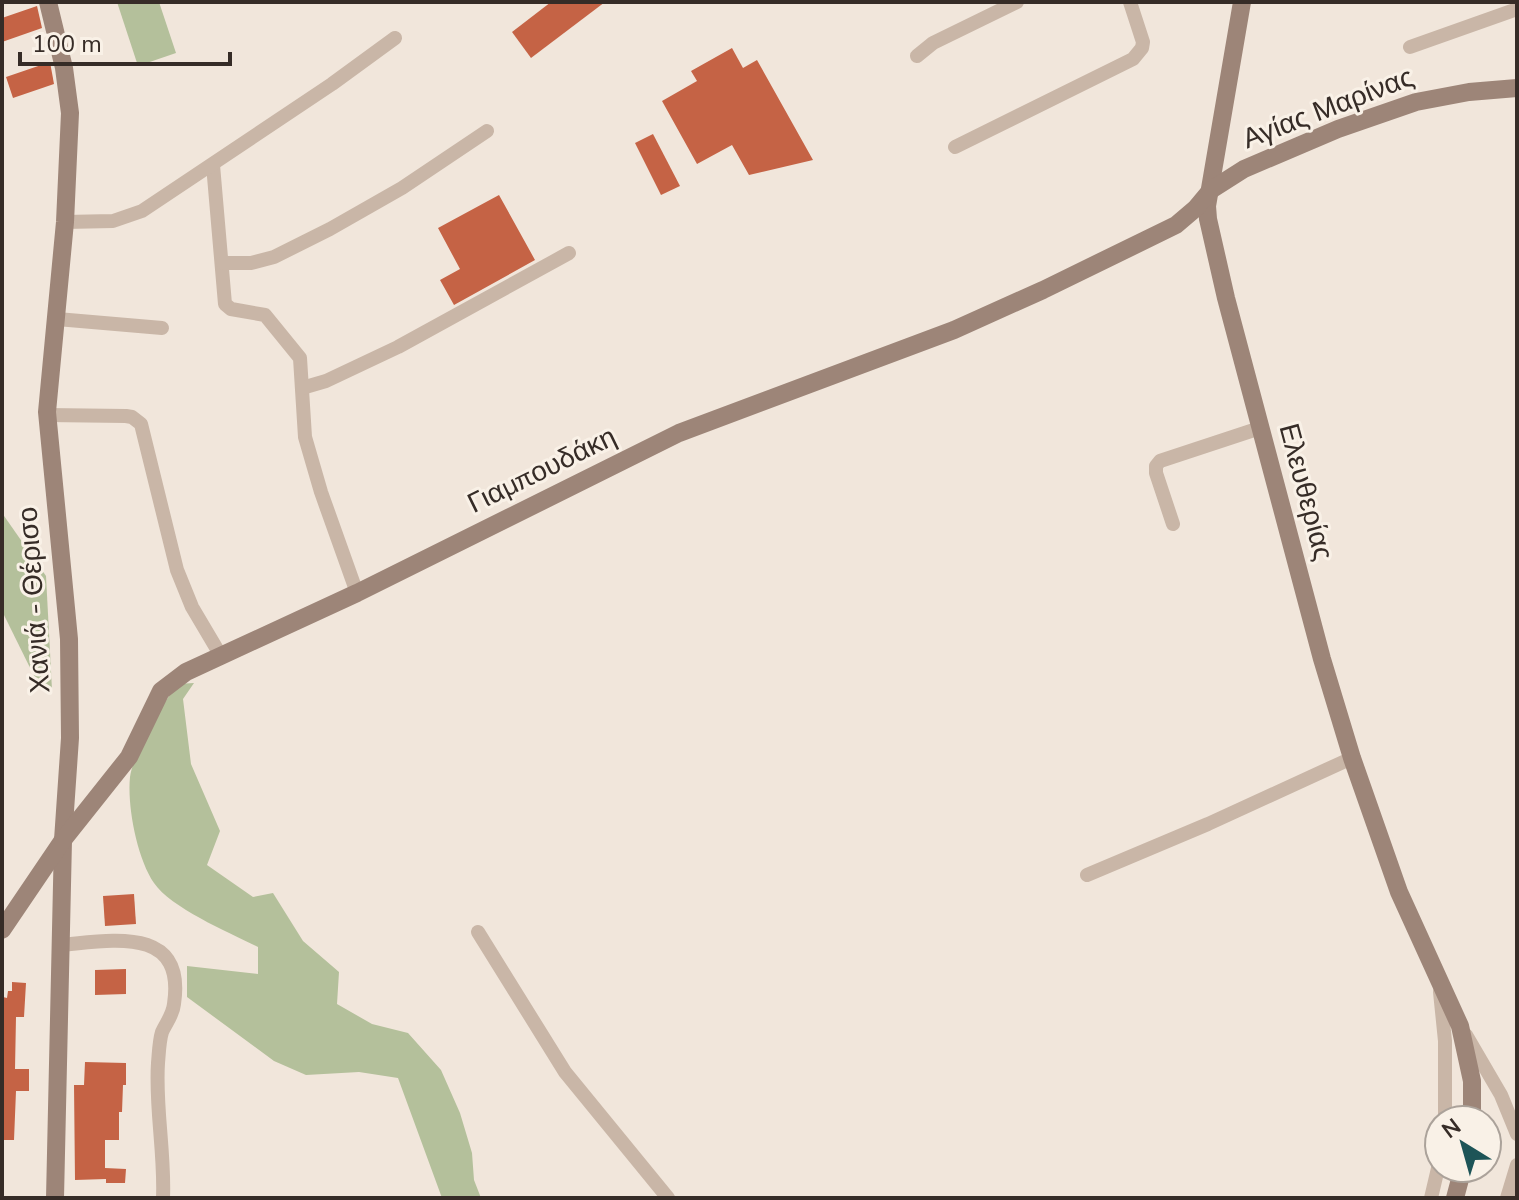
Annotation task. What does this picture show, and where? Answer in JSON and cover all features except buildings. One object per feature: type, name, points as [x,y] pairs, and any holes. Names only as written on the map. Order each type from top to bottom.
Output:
[{"type":"main road","name":"Χανιά - Θέρισο","points":[[48,2],[64,68],[70,113],[65,222],[47,415],[69,639],[70,738],[63,840],[55,1198]]},
{"type":"main road","name":"Ελευθερίας","points":[[1242,2],[1207,206],[1208,219],[1322,659],[1352,758],[1399,892],[1460,1026],[1472,1081],[1472,1104]]},
{"type":"main road","name":"Αγίας Μαρίνας","points":[[1211,190],[1244,169],[1388,111],[1440,96],[1517,88]]},
{"type":"main road","name":"Γιαμπουδάκη","points":[[2,930],[63,840],[129,757],[161,691],[186,672],[357,593],[679,433],[954,330],[1043,290],[1176,225],[1211,190]]},
{"type":"street","points":[[917,56],[933,43],[1017,2]]},
{"type":"street","points":[[955,147],[1133,59],[1143,42],[1130,2]]},
{"type":"street","points":[[1410,47],[1517,9]]},
{"type":"street","points":[[65,222],[126,218],[142,211],[332,84],[395,38]]},
{"type":"street","points":[[223,263],[251,263],[274,257],[402,188],[487,131]]},
{"type":"street","points":[[213,165],[224,297],[228,307],[256,311],[270,319],[300,358],[305,437],[357,593]]},
{"type":"street","points":[[302,388],[326,381],[398,347],[569,253]]},
{"type":"street","points":[[57,319],[162,328]]},
{"type":"street","points":[[47,415],[126,416],[141,424],[182,583],[197,617],[221,656]]},
{"type":"street","points":[[1173,524],[1156,473],[1160,461],[1260,428]]},
{"type":"street","points":[[1087,875],[1352,758]]},
{"type":"street","points":[[478,932],[565,1072],[668,1198]]},
{"type":"street","points":[[60,945],[140,941],[166,958],[172,971],[174,1010],[161,1036],[157,1072],[164,1166],[163,1198]]},
{"type":"street","points":[[1440,978],[1445,1041],[1445,1104]]},
{"type":"street","points":[[1460,1026],[1501,1095],[1517,1134]]},
{"type":"street","points":[[1507,1198],[1517,1165]]},
{"type":"green space","points":[[117,2],[159,2],[176,53],[138,66]]},
{"type":"green space","points":[[2,513],[46,576],[52,690],[41,690],[2,611]]},
{"type":"green space","points":[[194,683],[183,699],[191,764],[220,831],[207,865],[253,897],[273,893],[303,941],[339,972],[337,1004],[372,1024],[408,1033],[441,1070],[460,1113],[472,1153],[474,1180],[481,1198],[442,1198],[398,1078],[359,1072],[306,1075],[274,1061],[187,997],[187,966],[258,974],[258,947],[187,911],[154,883],[134,832],[129,789],[137,754],[177,684]]}]
